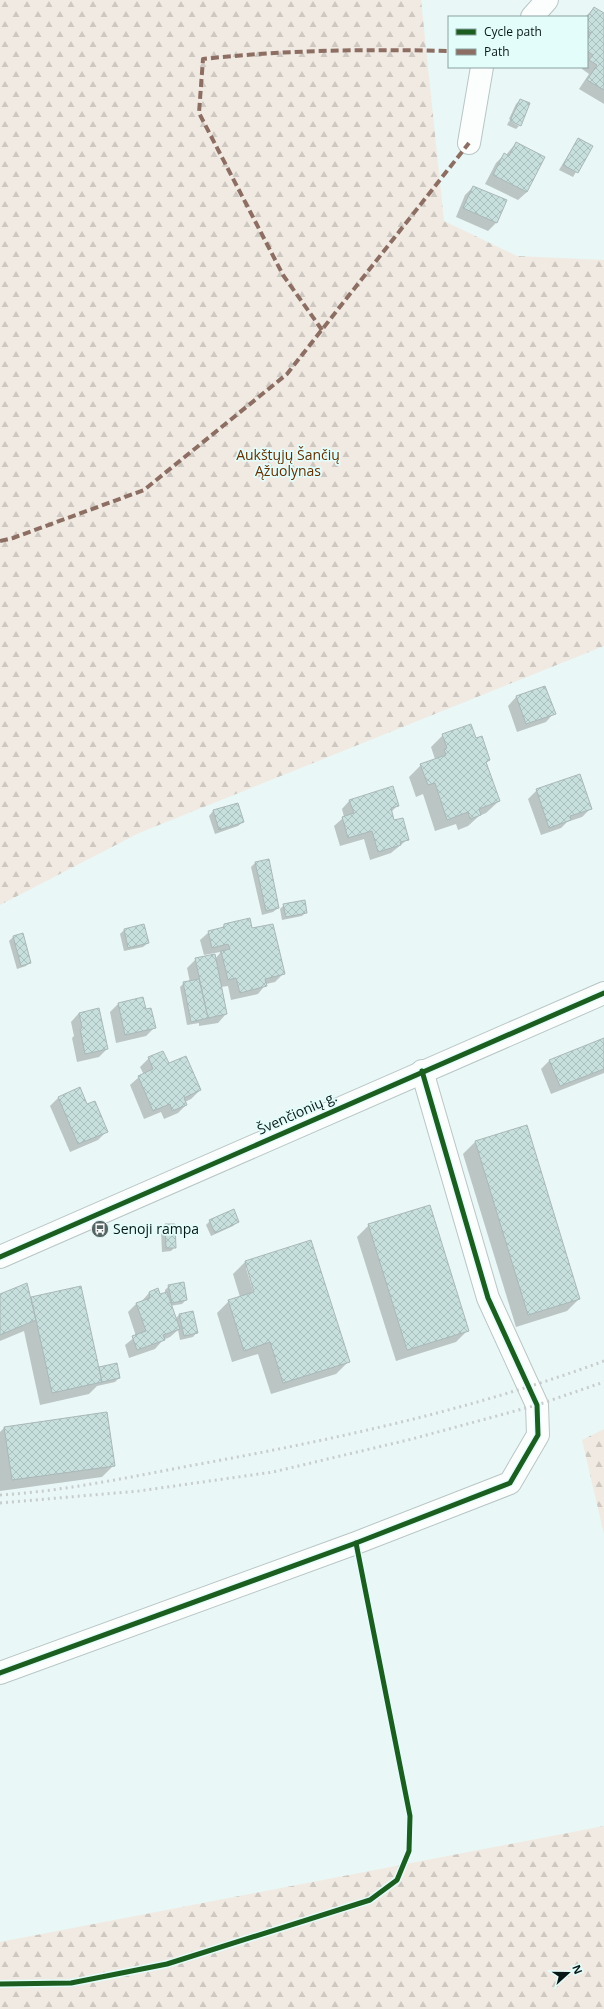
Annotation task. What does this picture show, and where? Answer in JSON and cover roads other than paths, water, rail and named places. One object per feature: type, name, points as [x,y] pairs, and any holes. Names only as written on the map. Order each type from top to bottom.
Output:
[{"type":"street","points":[[533,16],[547,0]]},
{"type":"street","points":[[469,143],[482,68]]},
{"type":"street","name":"Švenčionių g.","points":[[0,1257],[422,1071],[604,993]]},
{"type":"street","points":[[0,1673],[356,1543],[510,1483],[538,1435],[537,1405],[488,1298],[422,1071]]},
{"type":"railway","points":[[0,1495],[97,1483],[350,1434],[452,1409],[554,1379],[604,1361]]},
{"type":"railway","points":[[0,1503],[139,1491],[273,1472],[412,1439],[537,1405],[604,1382]]},
{"type":"place","name":"Senoji rampa","points":[[100,1229]]},
{"type":"park label","name":"Aukštųjų Šančių Ąžuolynas","points":[[288,464]]}]
